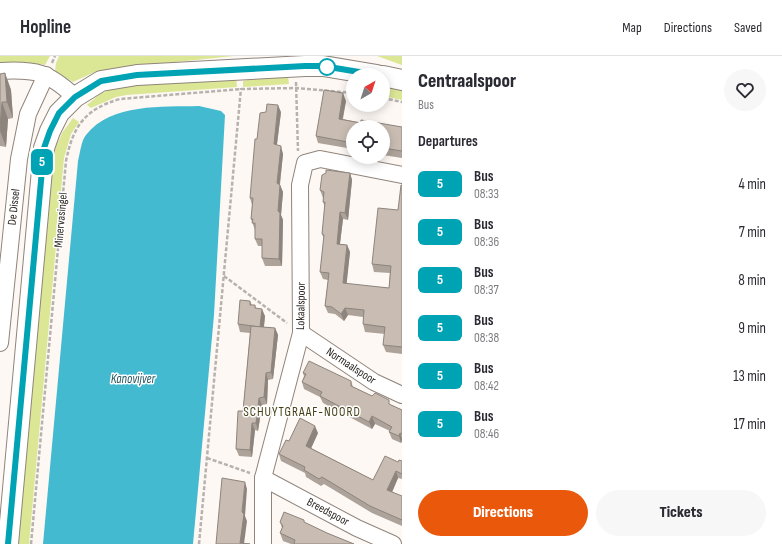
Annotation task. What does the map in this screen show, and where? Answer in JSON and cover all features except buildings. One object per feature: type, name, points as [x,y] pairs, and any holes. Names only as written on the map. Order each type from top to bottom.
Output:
[{"type":"street","name":"Minervasingel","points":[[8,544],[44,148],[59,113],[75,97],[101,81],[137,75],[305,66],[323,66],[346,70]]},
{"type":"street","points":[[0,71],[30,71],[46,75],[58,82],[75,97]]},
{"type":"street","name":"De Dissel","points":[[0,343],[19,159],[28,114],[46,75]]},
{"type":"street","points":[[390,77],[402,80]]},
{"type":"street","points":[[305,163],[320,159],[402,175]]},
{"type":"street","name":"Lokaalspoor","points":[[263,544],[263,478],[301,333],[300,185],[305,163]]},
{"type":"street","name":"Normaalspoor","points":[[301,333],[374,382],[402,395]]},
{"type":"street","name":"Breedspoor","points":[[263,478],[357,528],[393,544]]},
{"type":"path","name":"Minervasingel","points":[[31,544],[66,160],[72,137],[89,112],[108,102],[120,99],[241,89],[296,88],[346,92]]},
{"type":"path","points":[[296,88],[298,154],[305,163]]},
{"type":"path","points":[[199,544],[241,89]]},
{"type":"path","points":[[390,99],[402,102]]},
{"type":"path","points":[[224,275],[301,333]]},
{"type":"path","points":[[206,458],[263,478]]},
{"type":"green space","points":[[0,56],[50,56],[45,65],[31,63],[0,65]]},
{"type":"green space","points":[[59,56],[234,56],[109,69],[97,71],[73,82],[55,71]]},
{"type":"green space","points":[[377,56],[402,56],[402,65],[399,64]]},
{"type":"green space","points":[[247,76],[288,76],[289,84],[243,87],[243,81],[248,80]]},
{"type":"green space","points":[[236,77],[237,87],[127,95],[116,97],[91,108],[87,105],[100,94],[124,84]]},
{"type":"green space","points":[[390,85],[402,86],[402,100],[390,97]]},
{"type":"green space","points":[[73,118],[79,122],[71,134],[64,158],[29,544],[15,544],[52,156],[62,133]]},
{"type":"water","name":"Kanovijver","points":[[199,106],[221,111],[225,115],[214,315],[193,544],[43,544],[78,161],[83,141],[86,135],[97,125],[109,117],[123,112],[154,107]]},
{"type":"bus line","name":"5","points":[[8,544],[44,148],[59,113],[75,97],[101,81],[137,75],[305,66],[323,66],[346,70]]},
{"type":"district","name":"SCHUYTGRAAF-NOORD","points":[[302,412]]}]
